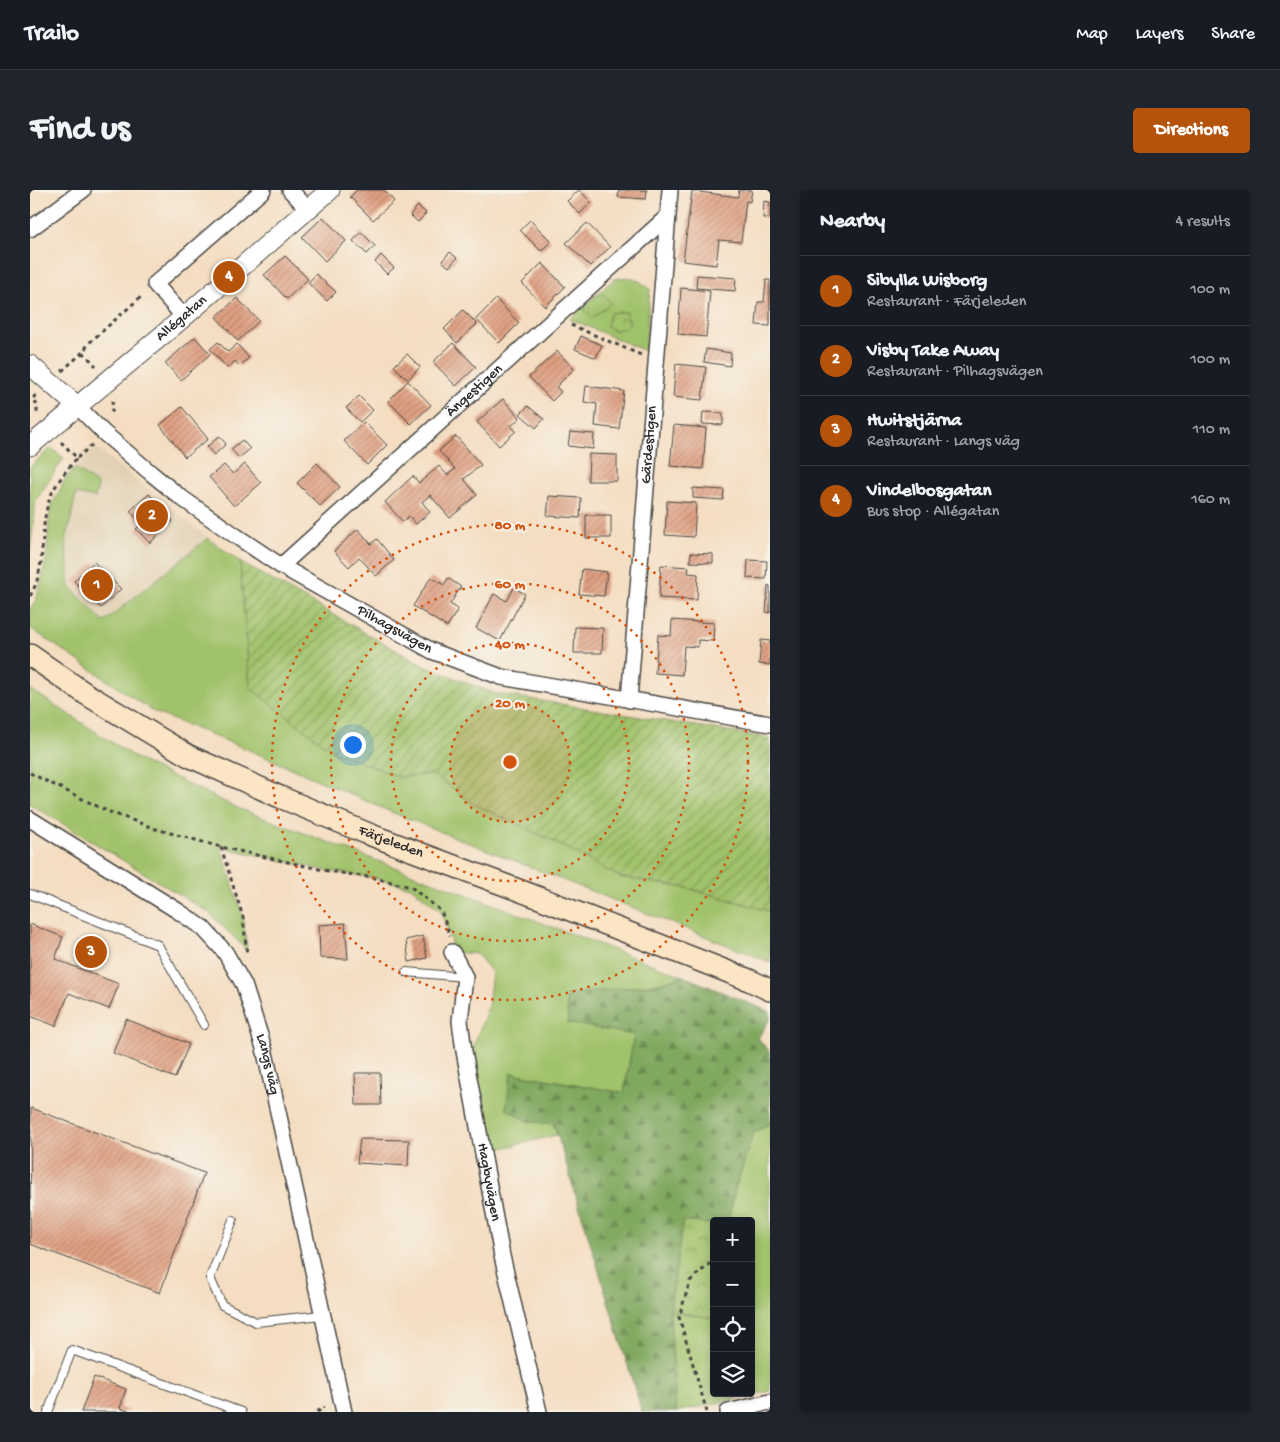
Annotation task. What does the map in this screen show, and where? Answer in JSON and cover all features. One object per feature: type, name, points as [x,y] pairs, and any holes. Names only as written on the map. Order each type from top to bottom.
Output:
[{"type":"main road","name":"Färjeleden","points":[[30,655],[86,694],[189,756],[371,835],[536,896],[770,990]]},
{"type":"street","points":[[30,229],[83,190]]},
{"type":"street","points":[[184,317],[155,284],[263,190]]},
{"type":"street","points":[[290,190],[308,209]]},
{"type":"street","name":"Allégatan","points":[[30,446],[184,317],[330,190]]},
{"type":"street","name":"Gärdestigen","points":[[629,700],[670,190]]},
{"type":"street","name":"Ängestigen","points":[[281,566],[668,216]]},
{"type":"street","points":[[30,365],[77,406]]},
{"type":"street","name":"Pilhagsvägen","points":[[77,406],[104,433],[179,496],[281,566],[432,651],[501,677],[770,724]]},
{"type":"street","name":"Langs väg","points":[[30,819],[178,910],[203,928],[225,952],[244,985],[264,1048],[344,1412]]},
{"type":"street","points":[[452,952],[465,977]]},
{"type":"street","name":"Hagbyvägen","points":[[465,977],[460,1022],[464,1051],[502,1256],[539,1412]]},
{"type":"street","points":[[728,1412],[770,1402]]},
{"type":"lane","points":[[30,894],[158,945],[204,1025]]},
{"type":"lane","points":[[406,972],[465,977]]},
{"type":"lane","points":[[233,1220],[210,1278],[222,1305],[256,1322],[322,1314]]},
{"type":"lane","points":[[48,1412],[72,1350],[241,1412]]},
{"type":"path","points":[[30,596],[40,566],[43,530],[48,503],[62,476],[77,458],[37,418],[37,405],[31,397],[83,352],[89,343],[155,284]]},
{"type":"path","points":[[554,318],[655,361]]},
{"type":"path","points":[[30,773],[107,812],[156,829],[221,847],[328,872],[375,878],[411,887],[441,911],[450,937],[452,952]]},
{"type":"path","points":[[221,847],[243,917],[247,950],[244,985]]},
{"type":"path","points":[[707,1412],[679,1317],[690,1281],[712,1262]]},
{"type":"shaded area","points":[[94,446],[208,538],[104,622],[70,587],[66,541],[76,494],[95,498],[98,485],[75,468]]},
{"type":"green space","points":[[626,277],[639,281],[650,289],[645,351],[570,319],[614,279]]},
{"type":"green space","points":[[601,291],[611,303],[592,318],[582,307]]},
{"type":"green space","points":[[626,312],[630,323],[625,328],[613,331],[607,326],[610,313]]},
{"type":"green space","points":[[51,448],[64,458],[36,500],[30,554],[30,467]]},
{"type":"green space","points":[[75,468],[98,485],[95,498],[76,494],[66,541],[70,587],[104,622],[208,538],[240,562],[250,688],[398,777],[433,774],[474,804],[551,840],[620,877],[687,888],[770,911],[770,962],[391,812],[249,750],[154,712],[30,628],[30,609],[36,600],[46,561],[50,509],[66,478]]},
{"type":"green space","points":[[240,562],[422,665],[493,693],[770,738],[770,911],[687,888],[620,877],[551,840],[474,804],[433,774],[398,777],[333,751],[250,688]]},
{"type":"green space","points":[[30,689],[139,760],[235,807],[683,976],[656,984],[568,1023],[634,1035],[624,1093],[511,1073],[528,1121],[554,1124],[557,1135],[490,1151],[473,1048],[488,1007],[492,972],[477,954],[452,952],[450,937],[441,911],[411,887],[221,847],[243,917],[247,950],[208,912],[30,804]]},
{"type":"green space","points":[[683,976],[770,1012],[770,1019],[758,1038],[770,1052],[770,1123],[753,1134],[735,1189],[729,1217],[710,1217],[710,1224],[683,1221],[670,1311],[676,1412],[642,1412],[554,1124],[528,1121],[506,1109],[511,1073],[624,1093],[634,1035],[568,1023],[566,995],[656,984]]},
{"type":"green space","points":[[770,1123],[770,1391],[755,1394],[755,1217],[729,1217],[735,1189],[753,1134]]},
{"type":"green space","points":[[683,1221],[710,1224],[710,1317],[670,1311]]},
{"type":"green space","points":[[670,1311],[710,1317],[710,1397],[743,1397],[676,1412]]},
{"type":"building","points":[[357,190],[384,190],[394,201],[373,220],[350,197]]},
{"type":"building","points":[[579,190],[591,202],[580,214],[567,201]]},
{"type":"building","points":[[619,190],[647,190],[646,199],[618,197]]},
{"type":"building","points":[[739,190],[752,190],[750,202],[746,201],[741,242],[719,240],[716,265],[683,261],[692,191],[738,197]]},
{"type":"building","points":[[764,201],[770,202],[770,218],[763,218]]},
{"type":"building","points":[[418,206],[426,213],[418,222],[410,215]]},
{"type":"building","points":[[323,217],[346,241],[325,261],[302,237]]},
{"type":"building","points":[[530,220],[551,241],[541,251],[520,230]]},
{"type":"building","points":[[587,223],[610,247],[590,266],[566,243]]},
{"type":"building","points":[[361,232],[375,246],[367,254],[353,241]]},
{"type":"building","points":[[450,252],[457,258],[449,267],[442,261]]},
{"type":"building","points":[[381,255],[394,268],[387,274],[375,262]]},
{"type":"building","points":[[285,256],[308,279],[287,299],[264,275]]},
{"type":"building","points":[[542,263],[565,287],[545,307],[522,283]]},
{"type":"building","points":[[316,274],[336,292],[327,301],[308,283]]},
{"type":"building","points":[[697,275],[736,278],[735,291],[696,288]]},
{"type":"building","points":[[766,280],[770,280],[770,326],[756,325],[758,302],[764,302]]},
{"type":"building","points":[[681,288],[710,291],[706,337],[678,334]]},
{"type":"building","points":[[237,298],[259,321],[238,341],[216,317]]},
{"type":"building","points":[[496,299],[519,323],[499,343],[476,319]]},
{"type":"building","points":[[463,310],[477,324],[457,343],[444,329]]},
{"type":"building","points":[[581,336],[602,345],[596,358],[575,349]]},
{"type":"building","points":[[195,337],[210,354],[181,380],[165,363]]},
{"type":"building","points":[[218,342],[228,352],[237,344],[249,358],[240,366],[235,361],[227,368],[210,349]]},
{"type":"building","points":[[453,343],[476,367],[456,386],[433,362]]},
{"type":"building","points":[[706,349],[731,353],[730,366],[704,362]]},
{"type":"building","points":[[557,351],[574,369],[556,387],[561,392],[552,401],[529,377]]},
{"type":"building","points":[[407,354],[420,367],[408,380],[394,366]]},
{"type":"building","points":[[676,364],[706,367],[702,400],[673,397]]},
{"type":"building","points":[[408,381],[431,405],[411,424],[388,401]]},
{"type":"building","points":[[586,386],[624,391],[619,429],[595,426],[597,404],[584,402]]},
{"type":"building","points":[[359,396],[373,410],[360,422],[346,408]]},
{"type":"building","points":[[503,399],[520,418],[511,426],[516,431],[499,446],[477,422]]},
{"type":"building","points":[[528,406],[544,419],[536,428],[520,414]]},
{"type":"building","points":[[182,407],[208,439],[185,457],[160,425]]},
{"type":"building","points":[[703,412],[723,413],[723,425],[702,424]]},
{"type":"building","points":[[364,422],[387,445],[367,465],[344,441]]},
{"type":"building","points":[[674,425],[706,428],[703,469],[670,466]]},
{"type":"building","points":[[570,432],[594,434],[593,449],[568,446]]},
{"type":"building","points":[[219,436],[226,444],[214,455],[207,447]]},
{"type":"building","points":[[456,436],[481,465],[464,479],[477,495],[450,518],[430,495],[422,502],[430,512],[416,524],[409,516],[403,522],[385,502],[413,476],[419,483],[439,466],[447,475],[455,469],[439,451]]},
{"type":"building","points":[[242,440],[250,449],[239,458],[231,449]]},
{"type":"building","points":[[589,454],[617,455],[617,481],[588,481]]},
{"type":"building","points":[[317,463],[340,487],[320,506],[297,483]]},
{"type":"building","points":[[245,464],[261,483],[234,506],[209,477],[224,465],[233,474]]},
{"type":"building","points":[[693,488],[724,490],[723,500],[693,498]]},
{"type":"building","points":[[149,494],[173,521],[150,543],[136,529],[142,524],[130,511]]},
{"type":"building","points":[[549,496],[581,498],[580,518],[547,516]]},
{"type":"building","points":[[667,501],[696,503],[694,537],[665,535]]},
{"type":"building","points":[[586,515],[611,515],[611,538],[586,538]]},
{"type":"building","points":[[358,529],[371,544],[377,539],[394,560],[376,576],[359,557],[349,567],[334,551]]},
{"type":"building","points":[[691,553],[713,554],[713,563],[690,562]]},
{"type":"building","points":[[748,560],[767,561],[766,579],[747,578]]},
{"type":"building","points":[[94,562],[121,589],[101,608],[74,581]]},
{"type":"building","points":[[661,565],[689,567],[688,573],[698,574],[697,600],[659,598]]},
{"type":"building","points":[[582,569],[607,572],[604,596],[579,594]]},
{"type":"building","points":[[431,577],[444,585],[448,578],[461,587],[450,604],[458,609],[447,627],[413,606]]},
{"type":"building","points":[[768,585],[770,586],[770,613],[766,612]]},
{"type":"building","points":[[514,588],[525,594],[500,641],[476,628],[494,594],[507,601]]},
{"type":"building","points":[[672,620],[714,623],[713,641],[698,640],[698,647],[684,646],[682,675],[655,673],[658,635],[671,636]]},
{"type":"building","points":[[575,627],[603,628],[602,653],[574,653]]},
{"type":"building","points":[[761,640],[770,641],[770,665],[759,664]]},
{"type":"building","points":[[345,923],[348,959],[320,958],[319,925]]},
{"type":"building","points":[[30,924],[63,937],[55,959],[119,984],[109,1009],[69,993],[56,1026],[30,1016]]},
{"type":"building","points":[[423,936],[427,958],[409,962],[406,940]]},
{"type":"building","points":[[126,1019],[189,1044],[175,1078],[113,1053]]},
{"type":"building","points":[[355,1073],[380,1073],[381,1105],[356,1105]]},
{"type":"building","points":[[31,1108],[204,1173],[160,1293],[30,1244]]},
{"type":"building","points":[[360,1139],[409,1140],[408,1166],[357,1163]]},
{"type":"building","points":[[94,1377],[126,1389],[120,1408],[131,1412],[81,1412]]},
{"type":"place","name":"Vindelbosgatan","points":[[229,277]]},
{"type":"place","name":"Visby Take Away","points":[[152,516]]},
{"type":"place","name":"Sibylla Wisborg","points":[[97,585]]},
{"type":"place","name":"Hwitstjärna","points":[[91,952]]}]
